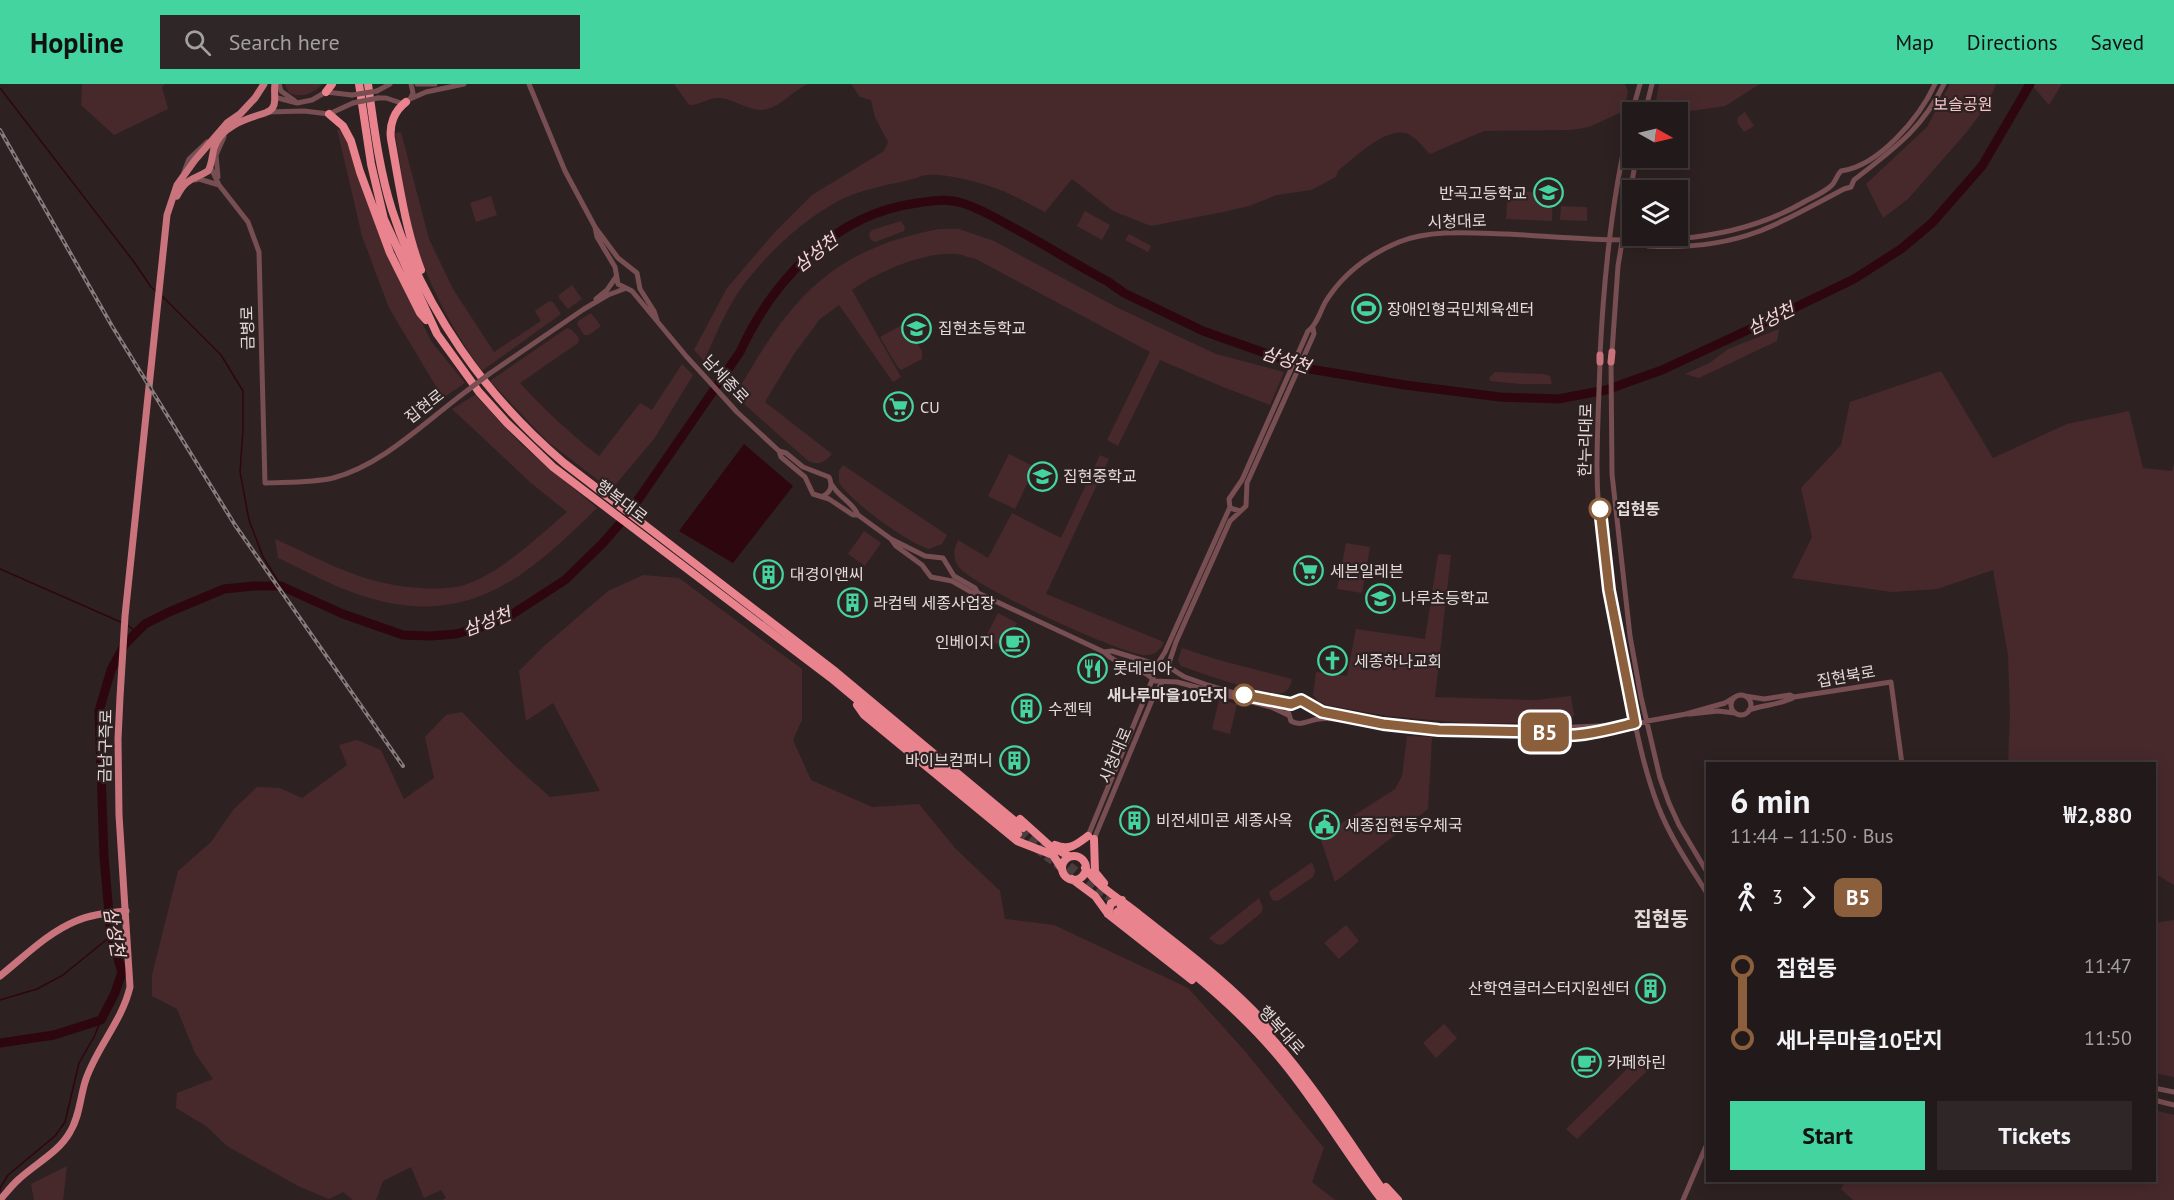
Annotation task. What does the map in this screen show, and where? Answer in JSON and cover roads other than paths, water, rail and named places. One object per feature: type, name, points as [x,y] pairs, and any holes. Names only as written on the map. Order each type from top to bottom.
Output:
[{"type":"highway","name":"행복대로","points":[[359,84],[370,164],[384,219],[437,334],[479,392],[507,423],[553,467],[831,678],[854,693]]},
{"type":"highway","name":"행복대로","points":[[368,84],[376,137],[392,209],[411,261],[444,326],[501,403],[531,435],[564,463],[652,530],[1022,832]]},
{"type":"highway","points":[[407,101],[395,115],[390,132],[412,248],[434,304]]},
{"type":"highway","points":[[327,114],[343,126],[351,141],[390,253],[420,313],[437,334]]},
{"type":"highway","points":[[854,693],[868,694],[1022,832],[1053,855],[1066,875],[1095,896],[1117,908]]},
{"type":"highway","points":[[1022,832],[1064,849],[1074,847],[1091,838]]},
{"type":"highway","points":[[1022,832],[1071,856],[1081,858],[1117,908],[1234,1015],[1323,1109]]},
{"type":"highway","points":[[1066,875],[1063,861],[1091,838]]},
{"type":"highway","points":[[1066,875],[1082,876],[1091,838]]},
{"type":"highway","points":[[1091,838],[1095,872],[1117,908]]},
{"type":"highway","name":"행복대로","points":[[1117,908],[1199,970],[1249,1014],[1275,1042],[1323,1109],[1382,1200]]},
{"type":"highway","name":"행복대로","points":[[1363,1169],[1390,1200]]},
{"type":"highway","points":[[1363,1169],[1374,1200]]},
{"type":"highway","points":[[1363,1169],[1398,1200]]},
{"type":"main road","points":[[202,174],[194,169],[193,163],[240,114],[264,84]]},
{"type":"main road","points":[[186,178],[208,171],[216,142],[229,125],[274,108],[274,84]]},
{"type":"main road","points":[[256,96],[266,91],[274,97]]},
{"type":"main road","points":[[256,96],[256,108],[266,112]]},
{"type":"main road","points":[[200,156],[206,157],[210,165]]},
{"type":"main road","name":"금남구즉로","points":[[0,1200],[18,1180],[61,1144],[70,1133],[78,1113],[85,1080],[97,1053],[127,1003],[130,987],[123,912],[119,815],[118,739],[125,616],[167,215],[177,185],[186,178],[193,163]]},
{"type":"main road","name":"한누리대로","points":[[1611,362],[1612,352]]},
{"type":"main road","points":[[0,976],[54,933],[77,920],[123,912]]},
{"type":"street","points":[[279,84],[281,91],[287,97],[299,103]]},
{"type":"street","points":[[274,97],[299,103],[312,100],[326,90],[352,95],[376,91],[390,84]]},
{"type":"street","points":[[407,101],[413,93],[411,84]]},
{"type":"street","points":[[417,84],[435,84]]},
{"type":"street","points":[[245,120],[304,111],[327,114],[354,102],[378,98],[386,98],[397,103],[426,92],[464,84]]},
{"type":"street","points":[[529,84],[565,171],[595,227],[618,258],[637,273],[638,280],[634,286],[626,289],[618,284],[612,260],[597,237],[595,227]]},
{"type":"street","name":"한누리대로","points":[[1635,102],[1640,84]]},
{"type":"street","points":[[1648,102],[1652,84]]},
{"type":"street","points":[[1935,84],[1917,114],[1902,132],[1864,164],[1848,171],[1841,171],[1836,179],[1838,185],[1844,189],[1851,187],[1854,180],[1907,138],[1944,84]]},
{"type":"street","points":[[326,90],[318,106],[327,114]]},
{"type":"street","points":[[266,112],[286,113]]},
{"type":"street","points":[[219,185],[186,178],[193,154],[229,125]]},
{"type":"street","points":[[219,185],[216,155],[229,125]]},
{"type":"street","name":"한누리대로","points":[[1622,158],[1609,239],[1600,359],[1597,468],[1603,545],[1615,624],[1649,782],[1684,859],[1706,892]]},
{"type":"street","points":[[210,165],[219,185]]},
{"type":"street","points":[[1848,171],[1854,180]]},
{"type":"street","points":[[202,174],[219,185]]},
{"type":"street","name":"시청대로","points":[[1688,238],[1754,226],[1804,202],[1830,187],[1836,179]]},
{"type":"street","name":"금병로","points":[[219,185],[248,222],[259,252],[265,483]]},
{"type":"street","name":"시청대로","points":[[1688,246],[1702,245],[1755,233],[1844,189]]},
{"type":"street","name":"시청대로","points":[[1245,495],[1253,468],[1329,297],[1359,265],[1378,252],[1419,236],[1461,232],[1622,239]]},
{"type":"street","name":"한누리대로","points":[[1612,352],[1622,239]]},
{"type":"street","name":"시청대로","points":[[1648,246],[1683,246]]},
{"type":"street","points":[[617,275],[622,268],[629,267]]},
{"type":"street","name":"집현로","points":[[584,309],[607,290],[617,275]]},
{"type":"street","name":"남세종로","points":[[638,280],[640,289],[657,320]]},
{"type":"street","name":"집현로","points":[[265,483],[312,482],[364,467],[489,374],[584,309],[608,295],[626,289]]},
{"type":"street","name":"남세종로","points":[[626,289],[637,297],[737,412],[779,451],[818,473]]},
{"type":"street","name":"한누리대로","points":[[1611,362],[1612,474],[1630,636],[1660,778],[1684,834],[1706,870]]},
{"type":"street","name":"시청대로","points":[[1235,492],[1286,392]]},
{"type":"street","name":"남세종로","points":[[779,451],[781,457],[800,472],[808,485]]},
{"type":"street","points":[[858,515],[857,510],[837,494],[829,477],[818,473],[811,477],[808,485],[813,494],[823,496],[853,515],[858,515],[891,539],[925,556],[943,558],[954,576],[978,592],[1034,621],[1104,652],[1110,659],[1164,682],[1177,682],[1271,707],[1288,715],[1291,721],[1297,724],[1323,718],[1346,722],[1359,720]]},
{"type":"street","points":[[823,496],[829,492],[832,484]]},
{"type":"street","points":[[1152,677],[1151,669],[1169,644],[1230,507],[1229,499],[1235,492],[1245,495],[1246,506],[1230,521],[1174,648],[1169,667],[1170,676],[1164,682]]},
{"type":"street","points":[[1230,507],[1240,511]]},
{"type":"street","points":[[891,539],[896,546],[915,558],[931,576],[952,581],[973,593],[978,592]]},
{"type":"street","points":[[926,570],[926,564],[933,557]]},
{"type":"street","points":[[940,578],[946,573],[948,567]]},
{"type":"street","points":[[1104,652],[1112,651],[1156,663],[1165,663],[1185,677],[1271,701],[1291,704],[1301,700],[1322,712],[1359,720],[1439,730],[1545,732],[1553,735],[1590,733],[1686,714],[1725,703],[1739,695],[1749,700],[1749,710],[1741,715],[1718,711],[1686,714]]},
{"type":"street","name":"시청대로","points":[[1091,838],[1152,677]]},
{"type":"street","name":"시청대로","points":[[1091,838],[1152,700],[1164,682]]},
{"type":"street","name":"집현북로","points":[[1749,710],[1794,697],[1892,682],[1902,762]]},
{"type":"street","name":"집현북로","points":[[1745,696],[1764,699],[1790,695],[1794,697]]},
{"type":"street","points":[[1733,699],[1731,703],[1735,713]]},
{"type":"street","points":[[1288,715],[1291,704]]},
{"type":"street","points":[[1308,721],[1312,714],[1311,707]]},
{"type":"street","points":[[2156,1088],[2174,1092]]},
{"type":"street","points":[[2156,1100],[2174,1105]]},
{"type":"street","points":[[1683,1200],[1706,1146]]},
{"type":"waterway","name":"삼성천","points":[[0,1043],[54,1035],[101,1020],[115,993],[122,972],[111,936],[104,857],[99,711],[111,670],[125,644],[145,624],[224,589],[253,586],[281,586],[343,614],[403,635],[456,634],[485,626],[511,615],[565,580],[603,543],[629,513],[740,352],[770,300],[789,276],[833,236],[859,221],[887,210],[917,203],[940,200],[956,201],[994,217],[1124,293],[1203,331],[1310,369],[1405,385],[1500,397],[1558,399],[1606,390],[1662,370],[1854,279],[1901,249],[1932,223],[1982,166],[2030,84]]},
{"type":"waterway","points":[[0,88],[157,292]]},
{"type":"waterway","points":[[163,297],[221,355],[243,391],[240,472],[249,520],[263,557],[281,586]]},
{"type":"waterway","points":[[0,569],[123,623]]},
{"type":"waterway","points":[[127,625],[137,632]]},
{"type":"waterway","points":[[0,1000],[37,989],[63,975],[111,936]]},
{"type":"waterway","points":[[0,1191],[8,1175],[55,1136],[65,1122],[79,1063],[101,1020]]},
{"type":"tunnel","points":[[1023,828],[1118,905]]},
{"type":"tunnel","points":[[1018,834],[1079,882]]},
{"type":"railway","points":[[0,130],[112,326],[235,525],[403,766]]},
{"type":"place","name":"반곡고등학교","points":[[1548,193]]},
{"type":"place","name":"장애인형국민체육센터","points":[[1366,309]]},
{"type":"place","name":"집현초등학교","points":[[917,328]]},
{"type":"place","name":"CU","points":[[899,407]]},
{"type":"place","name":"집현중학교","points":[[1042,476]]},
{"type":"place","name":"집현동","points":[[1600,509]]},
{"type":"place","name":"세븐일레븐","points":[[1309,571]]},
{"type":"place","name":"대경이앤씨","points":[[769,574]]},
{"type":"place","name":"나루초등학교","points":[[1380,598]]},
{"type":"place","name":"라컴텍 세종사업장","points":[[852,603]]},
{"type":"place","name":"인베이지","points":[[1015,642]]},
{"type":"place","name":"세종하나교회","points":[[1333,661]]},
{"type":"place","name":"롯데리아","points":[[1092,668]]},
{"type":"place","name":"새나루마을10단지","points":[[1244,695]]},
{"type":"place","name":"수젠텍","points":[[1027,709]]},
{"type":"place","name":"바이브컴퍼니","points":[[1014,760]]},
{"type":"place","name":"비전세미콘 세종사옥","points":[[1135,820]]},
{"type":"place","name":"세종집현동우체국","points":[[1324,825]]},
{"type":"place","name":"산학연클러스터지원센터","points":[[1651,988]]},
{"type":"place","name":"카페하린","points":[[1586,1062]]},
{"type":"district","name":"집현동","points":[[1661,919]]},
{"type":"park label","name":"보슬공원","points":[[1963,104]]}]
